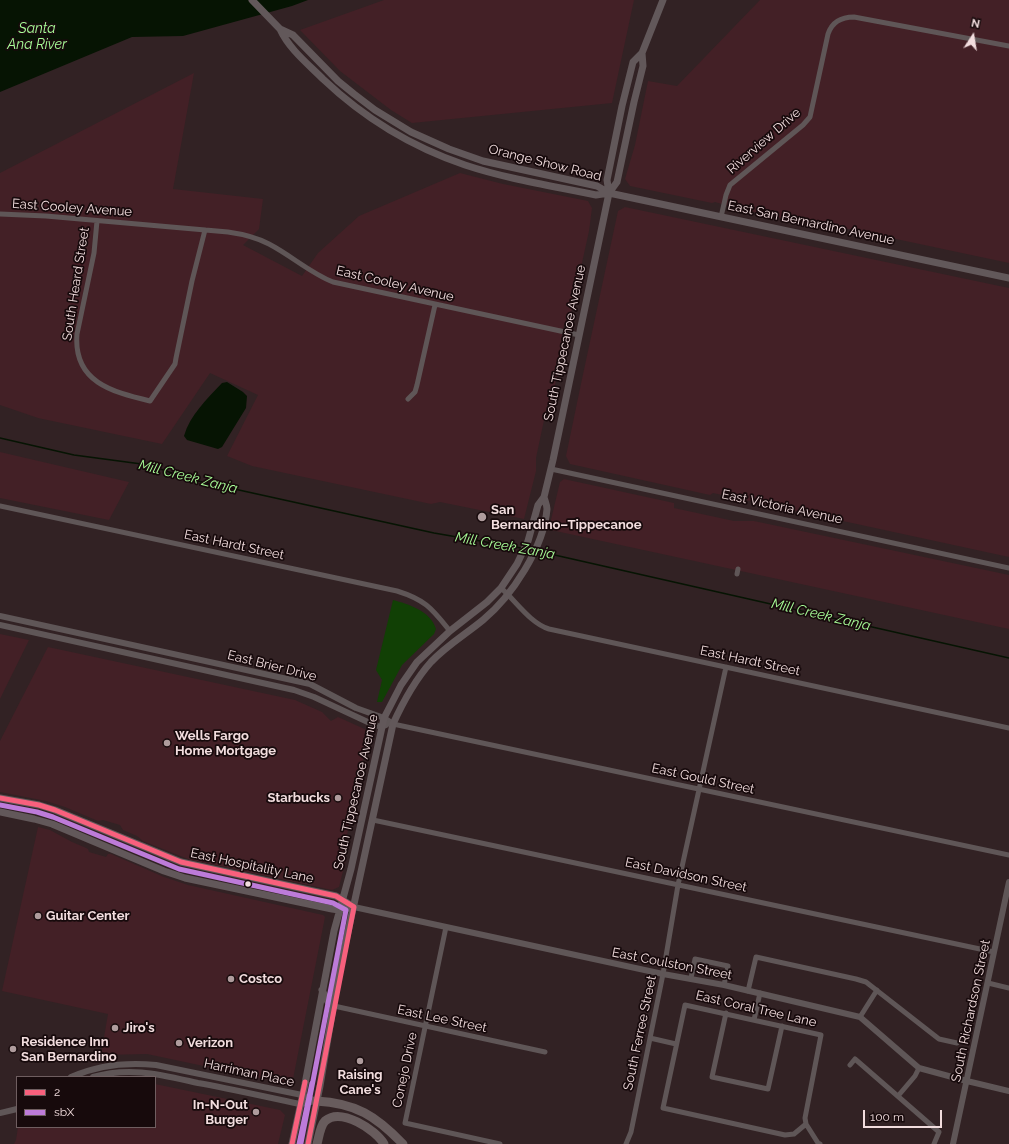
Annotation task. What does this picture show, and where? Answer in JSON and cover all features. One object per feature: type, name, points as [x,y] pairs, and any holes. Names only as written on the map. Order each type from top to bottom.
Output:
[{"type":"highway","points":[[316,1101],[332,1102],[358,1109],[384,1125],[403,1144]]},
{"type":"highway","points":[[317,1144],[324,1121],[338,1116],[356,1121],[380,1138],[384,1144]]},
{"type":"main road","points":[[252,0],[280,29]]},
{"type":"main road","name":"South Tippecanoe Avenue","points":[[292,1144],[322,990],[351,869],[381,726],[409,673],[433,646],[473,614],[500,588],[520,559],[528,541],[538,504],[544,497],[551,469],[609,193],[607,180],[622,106],[633,62],[642,53],[663,0]]},
{"type":"main road","name":"Orange Show Road","points":[[280,29],[292,35],[346,88],[375,110],[411,132],[449,149],[484,161],[597,186],[609,193]]},
{"type":"main road","name":"Orange Show Road","points":[[280,29],[286,41],[318,74],[356,108],[387,129],[427,150],[453,161],[498,174],[596,195],[609,193]]},
{"type":"main road","name":"South Tippecanoe Avenue","points":[[609,193],[617,182],[643,66],[642,53]]},
{"type":"main road","points":[[341,95],[346,88]]},
{"type":"main road","name":"East San Bernardino Avenue","points":[[609,193],[1009,278]]},
{"type":"main road","name":"South Tippecanoe Avenue","points":[[308,1144],[354,907],[393,724],[405,699],[423,672],[439,654],[484,620],[508,594],[531,558],[537,543],[547,507],[544,497]]},
{"type":"main road","points":[[450,631],[457,639]]},
{"type":"main road","name":"East Hospitality Lane","points":[[0,798],[39,805],[55,810],[181,862],[336,896],[354,907]]},
{"type":"main road","name":"East Hospitality Lane","points":[[0,812],[52,824],[176,876],[198,882],[332,909],[340,910],[354,907]]},
{"type":"main road","points":[[322,990],[328,1002],[334,1006]]},
{"type":"street","name":"Riverview Drive","points":[[721,216],[730,185],[803,125],[810,117],[828,34],[832,26],[839,20],[848,17],[856,17],[1009,46]]},
{"type":"street","name":"East Cooley Avenue","points":[[0,214],[228,232],[256,238],[279,250],[312,272],[333,282],[579,335]]},
{"type":"street","name":"South Heard Street","points":[[97,221],[94,253],[77,334],[77,350],[84,368],[99,383],[118,393],[150,401],[174,364],[205,230]]},
{"type":"street","points":[[408,399],[415,392],[417,385],[435,304]]},
{"type":"street","name":"East Victoria Avenue","points":[[551,469],[1009,568]]},
{"type":"street","name":"East Hardt Street","points":[[0,506],[397,591],[411,595],[425,602],[450,631]]},
{"type":"street","name":"East Hardt Street","points":[[500,588],[508,594],[533,621],[543,628],[1009,728]]},
{"type":"street","name":"East Brier Drive","points":[[0,616],[310,684],[356,708],[384,718],[393,724]]},
{"type":"street","name":"East Brier Drive","points":[[0,625],[294,690],[381,726]]},
{"type":"street","name":"South Ferree Street","points":[[626,1144],[630,1132],[663,974],[664,960],[678,885],[726,667]]},
{"type":"street","points":[[381,726],[393,724]]},
{"type":"street","name":"East Gould Street","points":[[393,724],[1009,854]]},
{"type":"street","name":"East Davidson Street","points":[[372,820],[994,952]]},
{"type":"street","name":"South Richardson Street","points":[[953,1144],[1009,882]]},
{"type":"street","name":"East Coulston Street","points":[[354,907],[663,974],[691,978],[748,990],[860,1017],[919,1068],[1009,1091]]},
{"type":"street","name":"Conejo Drive","points":[[446,927],[405,1123],[500,1144]]},
{"type":"street","points":[[748,990],[756,957],[856,979],[866,982],[939,1039],[957,1043]]},
{"type":"street","points":[[691,978],[695,959],[728,966],[724,985]]},
{"type":"street","points":[[988,984],[1009,988]]},
{"type":"street","points":[[860,1017],[877,990]]},
{"type":"street","points":[[754,1020],[760,993]]},
{"type":"street","name":"East Coral Tree Lane","points":[[676,1044],[685,1004],[821,1035],[805,1113],[806,1124]]},
{"type":"street","name":"East Lee Street","points":[[334,1006],[545,1052]]},
{"type":"street","points":[[726,1014],[712,1077],[768,1089],[782,1026]]},
{"type":"street","points":[[650,1038],[676,1044],[663,1108],[785,1135],[794,1134],[806,1124],[820,1144]]},
{"type":"street","points":[[850,1064],[855,1059],[939,1132],[934,1144]]},
{"type":"street","name":"Harriman Place","points":[[74,1076],[103,1066],[143,1064],[156,1065],[302,1095],[316,1101]]},
{"type":"street","points":[[898,1096],[915,1076],[919,1068]]},
{"type":"street","name":"Harriman Place","points":[[97,1076],[126,1071],[149,1073],[300,1104],[316,1101]]},
{"type":"street","points":[[0,1113],[16,1109]]},
{"type":"shaded area","points":[[384,0],[634,0],[612,103],[412,123],[391,110],[340,71],[300,30]]},
{"type":"shaded area","points":[[760,0],[1009,0],[1009,263],[849,229],[818,226],[715,202],[712,203],[630,186],[625,179],[635,145],[648,81],[677,86]]},
{"type":"shaded area","points":[[194,73],[173,189],[263,199],[259,229],[243,245],[302,276],[318,253],[359,216],[460,173],[503,184],[588,201],[592,208],[589,231],[569,322],[564,325],[561,341],[563,344],[552,400],[547,406],[536,458],[536,471],[524,519],[440,502],[431,504],[252,466],[227,456],[258,395],[210,373],[162,444],[38,418],[0,405],[0,173]]},
{"type":"shaded area","points":[[625,207],[1009,288],[1009,557],[713,493],[710,495],[570,464],[566,456],[582,379],[618,211]]},
{"type":"shaded area","points":[[0,452],[129,482],[109,520],[0,498]]},
{"type":"shaded area","points":[[564,479],[674,503],[674,508],[734,521],[754,521],[1009,575],[1009,629],[551,530],[549,528],[560,482]]},
{"type":"shaded area","points":[[0,634],[29,640],[0,699]]},
{"type":"shaded area","points":[[48,647],[295,700],[322,712],[331,721],[338,717],[369,731],[371,736],[370,743],[365,751],[353,808],[347,812],[345,820],[349,826],[345,844],[346,859],[339,887],[332,890],[188,859],[143,841],[137,836],[123,830],[120,825],[103,820],[98,821],[65,807],[46,801],[0,792],[0,741]]},
{"type":"shaded area","points":[[38,827],[50,830],[88,849],[89,852],[106,857],[108,854],[111,854],[164,877],[188,885],[323,915],[325,917],[293,1079],[284,1083],[147,1054],[101,1055],[108,1014],[2,991]]},
{"type":"shaded area","points":[[156,1084],[280,1110],[285,1115],[278,1144],[14,1144],[18,1128],[156,1128]]},
{"type":"green space","points":[[393,600],[412,606],[424,613],[429,617],[436,629],[434,634],[402,665],[382,702],[377,702],[382,680],[376,670]]},
{"type":"water","name":"Santa Ana River","points":[[0,0],[308,0],[292,6],[183,36],[132,37],[0,92]]},
{"type":"water","points":[[227,382],[247,396],[246,408],[222,447],[218,449],[187,440],[184,436],[190,421],[205,401],[222,383]]},
{"type":"waterway","name":"Mill Creek Zanja","points":[[0,438],[74,455],[149,465],[189,479],[434,533],[521,548]]},
{"type":"waterway","name":"Mill Creek Zanja","points":[[537,551],[1009,658]]},
{"type":"transit line","name":"2","points":[[0,798],[39,805],[55,810],[181,862],[336,896],[354,907],[308,1144]]},
{"type":"transit line","name":"sbX","points":[[0,805],[37,812],[53,817],[179,869],[333,903],[346,910],[301,1143]]},
{"type":"transit line","name":"2","points":[[292,1144],[305,1082]]},
{"type":"transit line","name":"sbX","points":[[299,1144],[312,1083]]},
{"type":"place","name":"San Bernardino–Tippecanoe","points":[[482,517]]},
{"type":"place","name":"Wells Fargo Home Mortgage","points":[[167,743]]},
{"type":"place","name":"Starbucks","points":[[338,798]]},
{"type":"place","name":"Guitar Center","points":[[38,916]]},
{"type":"place","name":"Costco","points":[[231,979]]},
{"type":"place","name":"Jiro's","points":[[115,1028]]},
{"type":"place","name":"Verizon","points":[[179,1043]]},
{"type":"place","name":"Residence Inn San Bernardino","points":[[13,1049]]},
{"type":"place","name":"Raising Cane's","points":[[360,1061]]},
{"type":"place","name":"In-N-Out Burger","points":[[256,1112]]}]
